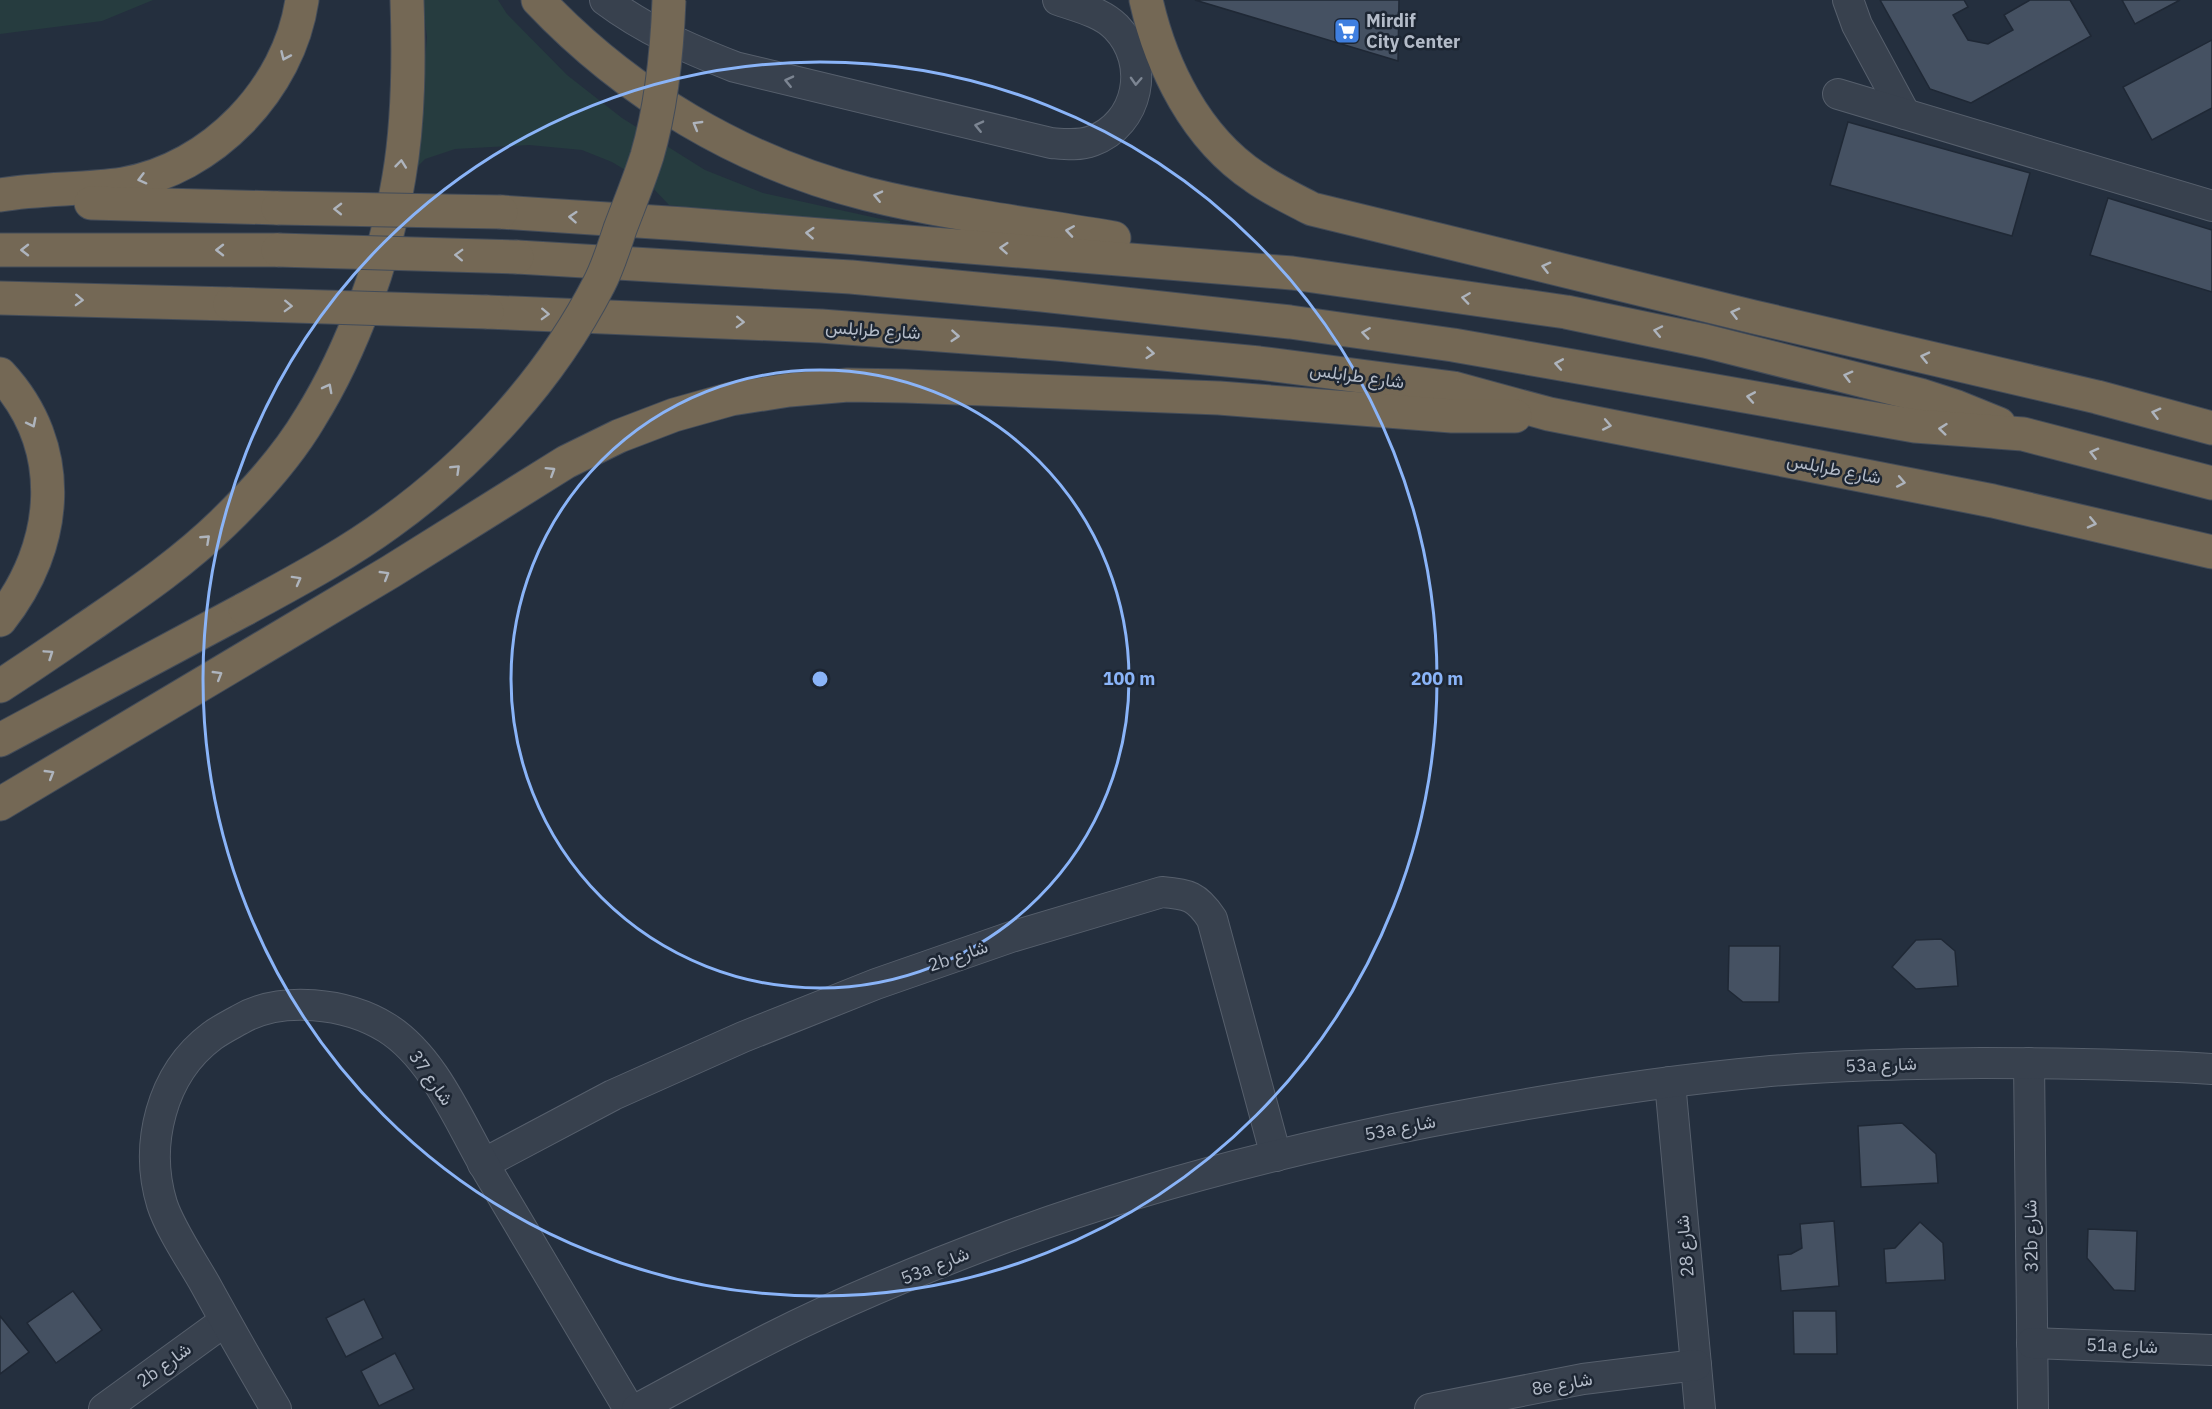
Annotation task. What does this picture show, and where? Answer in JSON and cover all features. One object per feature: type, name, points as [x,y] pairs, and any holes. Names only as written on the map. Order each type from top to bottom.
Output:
[{"type":"highway","points":[[0,195],[125,183],[157,174],[188,161],[216,143],[263,95],[280,67],[294,36],[303,0]]},
{"type":"highway","points":[[0,686],[134,596],[195,549],[271,472],[291,447],[326,392],[349,344],[367,296],[399,177],[408,85],[407,0]]},
{"type":"highway","points":[[537,0],[567,31],[620,75],[658,102],[698,126],[782,167],[855,190],[909,203],[1189,250],[1292,273]]},
{"type":"highway","points":[[0,740],[317,569],[388,524],[453,472],[511,412],[562,347],[600,282],[646,157],[659,104],[667,50],[669,0]]},
{"type":"highway","points":[[1146,0],[1154,32],[1172,78],[1204,128],[1231,157],[1253,176],[1283,195],[1312,209],[1754,317],[2097,397],[2212,428]]},
{"type":"highway","points":[[0,201],[501,212],[743,228],[1292,273],[1566,312],[1705,341],[1920,395],[1957,407],[2023,434],[2212,483]]},
{"type":"highway","points":[[0,250],[278,250],[517,257],[851,277],[1290,322],[1453,345],[1915,426],[2023,434]]},
{"type":"highway","name":"شارع طرابلس","points":[[0,298],[487,312],[821,326],[1259,363],[1453,388],[1549,414],[1993,501],[2212,552]]},
{"type":"highway","points":[[0,374],[33,423],[45,460],[48,499],[42,543],[35,564],[26,584],[0,620]]},
{"type":"highway","points":[[0,804],[390,572],[566,462],[618,436],[674,415],[730,399],[789,390],[859,385],[1219,398],[1452,416],[1549,414]]},
{"type":"highway","points":[[0,763],[117,695],[235,614]]},
{"type":"street","points":[[605,0],[655,32],[735,67],[1051,143],[1091,142],[1103,136],[1124,118],[1131,107],[1135,94],[1136,67],[1125,40],[1116,27],[1095,13],[1058,0]]},
{"type":"street","points":[[1848,0],[1857,25],[1905,114]]},
{"type":"street","points":[[1838,94],[2212,206]]},
{"type":"street","name":"2b شارع","points":[[483,1164],[613,1095],[743,1037],[876,984],[1011,937],[1162,892],[1186,894],[1202,904],[1212,919],[1276,1156]]},
{"type":"street","name":"شارع 37","points":[[276,1409],[163,1206],[155,1170],[156,1132],[166,1096],[185,1064],[211,1037],[243,1017],[279,1006],[317,1005],[354,1012],[388,1028],[417,1053],[438,1083],[483,1164],[629,1409]]},
{"type":"street","name":"53a شارع","points":[[637,1409],[756,1345],[881,1287],[999,1240],[1140,1192],[1372,1133],[1472,1114],[1670,1082],[1761,1072],[1850,1066],[2029,1063],[2212,1069]]},
{"type":"street","name":"32b شارع","points":[[2029,1063],[2033,1409]]},
{"type":"street","name":"شارع 28","points":[[1670,1082],[1700,1409]]},
{"type":"street","name":"2b شارع","points":[[104,1409],[225,1321]]},
{"type":"street","name":"51a شارع","points":[[2032,1343],[2212,1350]]},
{"type":"street","name":"8e شارع","points":[[1430,1409],[1583,1379],[1696,1365]]},
{"type":"green space","points":[[0,0],[153,0],[102,21],[0,34]]},
{"type":"green space","points":[[422,0],[498,0],[507,14],[567,75],[622,118],[705,170],[763,193],[890,221],[890,233],[669,205],[650,185],[612,162],[582,150],[529,145],[455,149],[425,159],[405,179],[420,114],[427,37]]},
{"type":"building","name":"Mirdif City Center","points":[[1195,0],[1399,0],[1398,61]]},
{"type":"building","points":[[1880,0],[1964,0],[1968,7],[1953,15],[1968,40],[1988,44],[2013,30],[2004,15],[2030,0],[2070,0],[2091,36],[1971,103],[1930,89]]},
{"type":"building","points":[[2122,0],[2180,0],[2135,24]]},
{"type":"building","points":[[2212,40],[2212,108],[2152,140],[2123,87]]},
{"type":"building","points":[[1848,122],[2030,173],[2012,236],[1830,185]]},
{"type":"building","points":[[2108,198],[2212,230],[2212,292],[2090,255]]},
{"type":"building","points":[[1941,939],[1955,951],[1958,986],[1916,989],[1892,967],[1916,940]]},
{"type":"building","points":[[1729,946],[1780,946],[1779,1002],[1743,1002],[1728,990]]},
{"type":"building","points":[[1902,1123],[1936,1154],[1938,1183],[1861,1187],[1858,1126]]},
{"type":"building","points":[[1834,1221],[1839,1286],[1781,1291],[1778,1255],[1791,1254],[1802,1248],[1800,1224]]},
{"type":"building","points":[[1920,1222],[1943,1243],[1945,1280],[1886,1283],[1884,1249],[1895,1248]]},
{"type":"building","points":[[2088,1229],[2137,1231],[2135,1291],[2114,1290],[2087,1258]]},
{"type":"building","points":[[73,1291],[102,1330],[56,1363],[27,1323]]},
{"type":"building","points":[[364,1299],[383,1338],[346,1357],[326,1318]]},
{"type":"building","points":[[1793,1311],[1836,1311],[1837,1354],[1794,1354]]},
{"type":"building","points":[[0,1316],[29,1352],[0,1374]]},
{"type":"building","points":[[395,1353],[414,1389],[379,1406],[361,1371]]},
{"type":"place","name":"Mirdif City Center","points":[[1347,31]]}]
